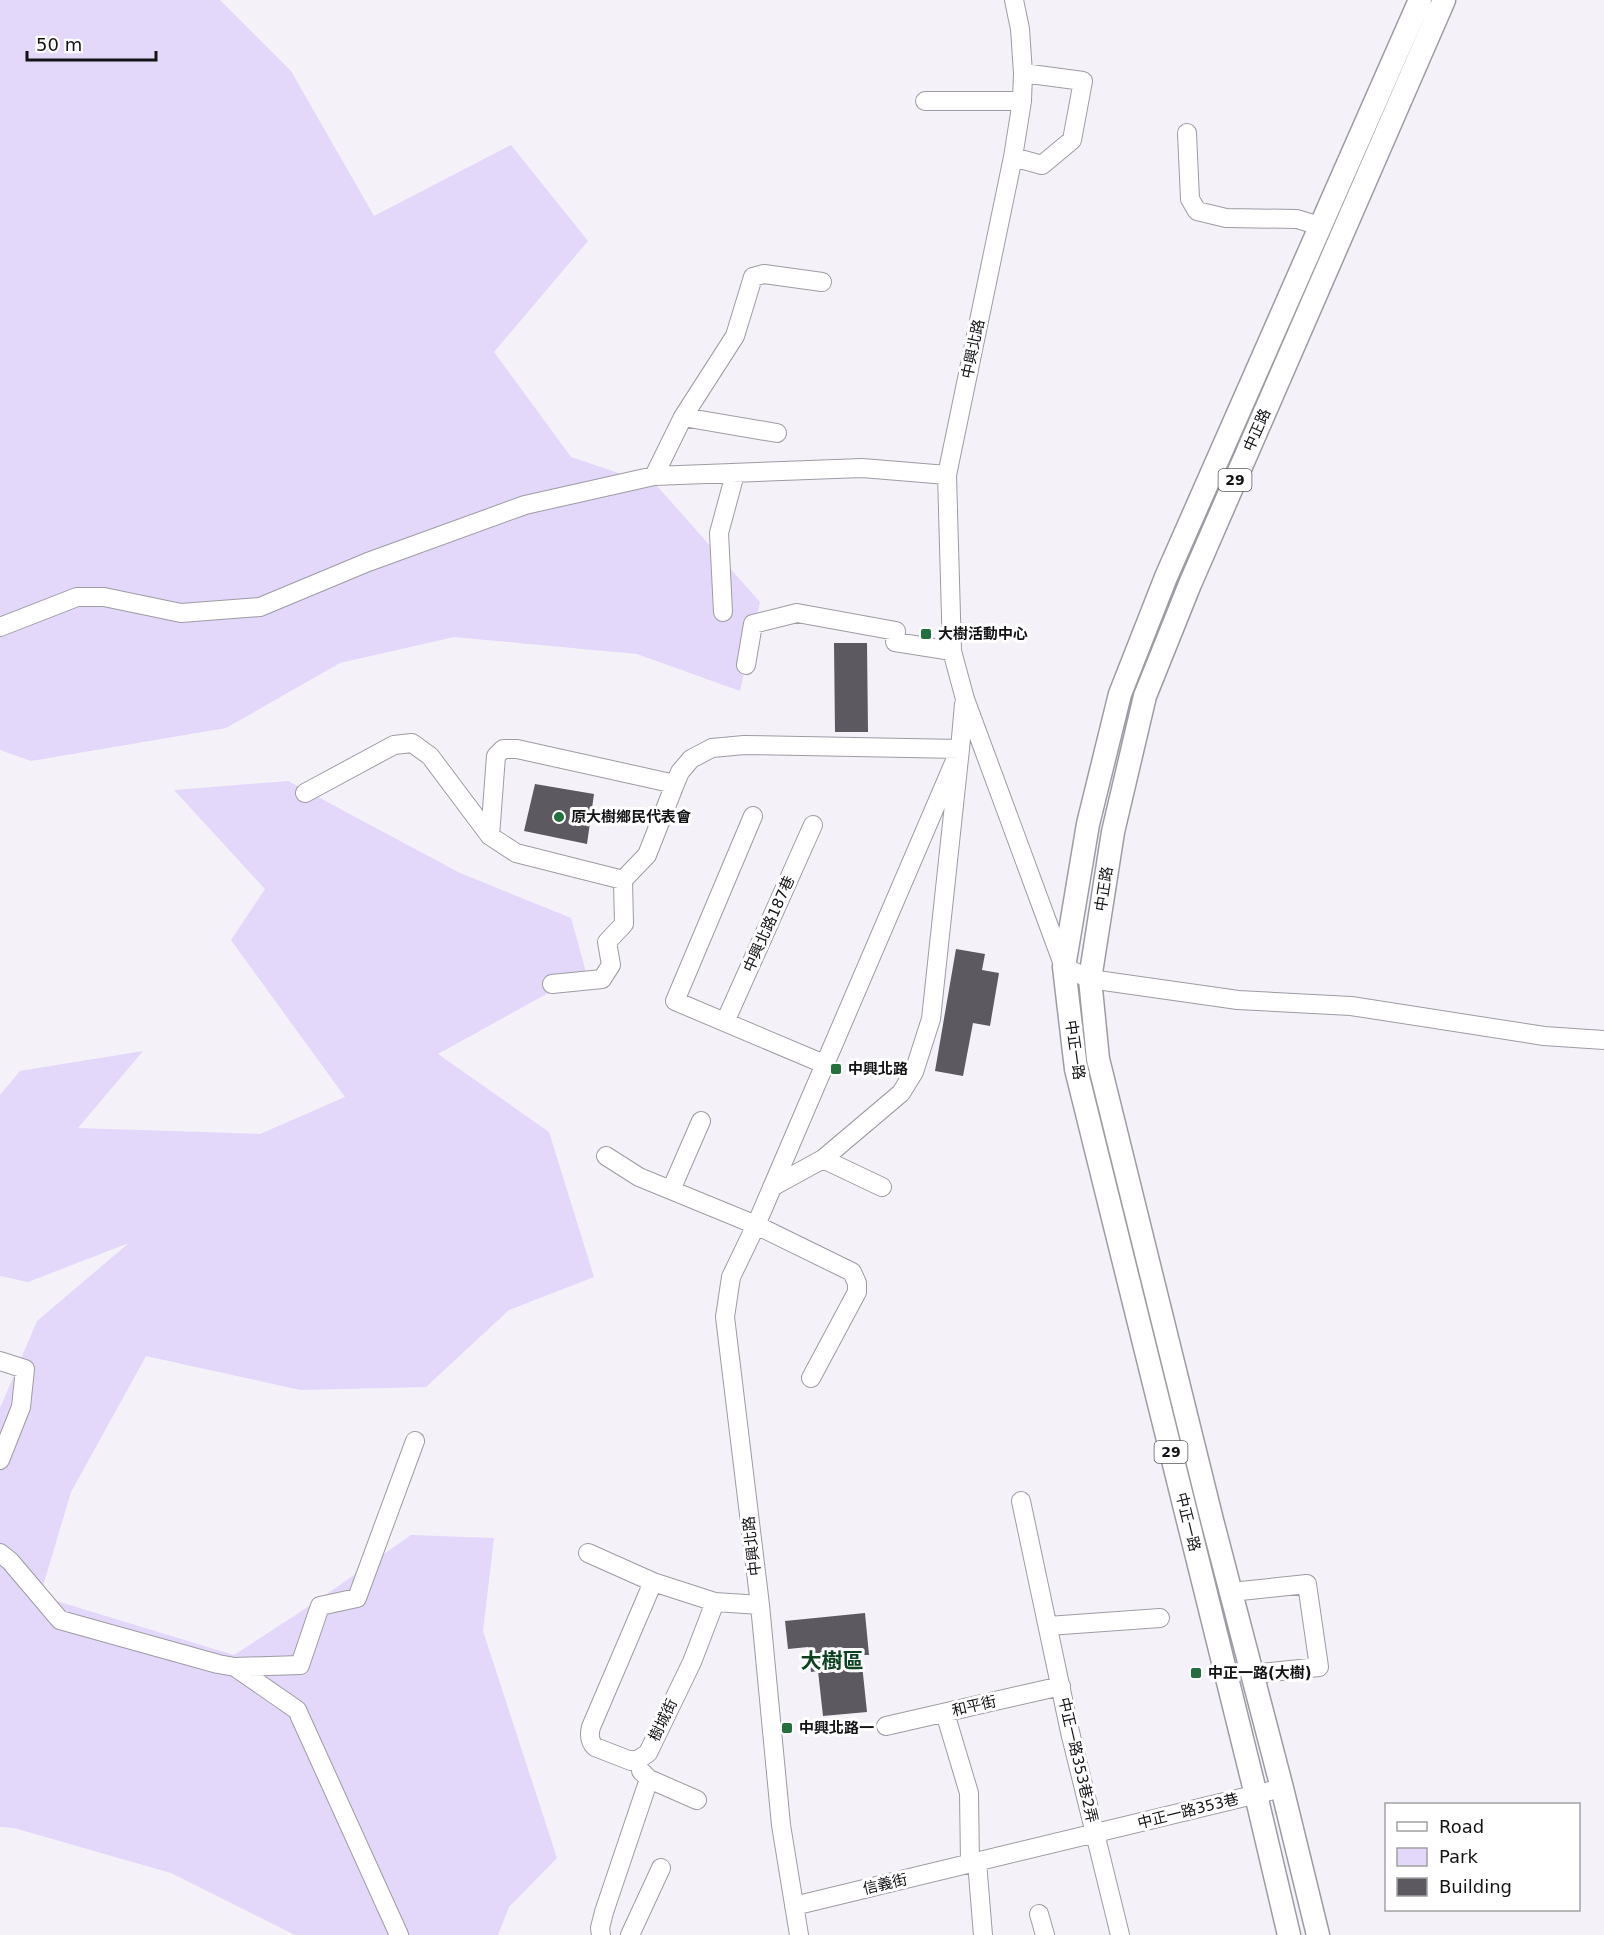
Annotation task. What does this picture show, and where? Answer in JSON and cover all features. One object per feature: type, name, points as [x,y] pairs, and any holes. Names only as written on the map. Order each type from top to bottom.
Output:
[{"type":"main road","name":"中正路","points":[[1064,967],[1088,824],[1120,693],[1166,577],[1420,0]]},
{"type":"main road","name":"中正路","points":[[1090,980],[1113,832],[1145,696],[1190,584],[1444,0]]},
{"type":"main road","name":"中正一路","points":[[1064,967],[1076,1069],[1289,1935]]},
{"type":"main road","name":"中正一路","points":[[1090,980],[1098,1059],[1318,1935]]},
{"type":"street","name":"中興北路","points":[[1014,0],[1020,29],[1022,101],[1013,158],[947,475],[952,651],[965,699],[1064,967]]},
{"type":"street","points":[[1013,158],[1042,165],[1072,140],[1083,81],[1023,73]]},
{"type":"street","points":[[925,101],[1022,101]]},
{"type":"street","points":[[1187,133],[1190,199],[1197,211],[1226,218],[1297,219],[1320,226]]},
{"type":"street","points":[[654,476],[683,417],[735,336],[753,278],[764,274],[822,282]]},
{"type":"street","points":[[683,417],[777,433]]},
{"type":"street","points":[[0,627],[77,597],[104,597],[181,613],[260,607],[368,562],[525,505],[654,476],[862,468],[947,475]]},
{"type":"street","points":[[723,612],[719,533],[735,474]]},
{"type":"street","points":[[746,664],[753,624],[797,613],[896,631],[895,642],[952,651]]},
{"type":"street","name":"中興北路","points":[[799,1935],[781,1825],[759,1605],[725,1317],[731,1277],[756,1225],[960,749],[965,699]]},
{"type":"street","points":[[305,793],[394,745],[412,743],[430,756],[490,836],[516,854],[623,880]]},
{"type":"street","points":[[552,984],[602,979],[611,965],[607,942],[624,924],[623,880],[647,855],[680,772],[691,759],[712,748],[744,745],[960,749],[931,1019],[914,1072],[901,1093],[824,1159],[772,1186]]},
{"type":"street","points":[[490,836],[496,756],[503,749],[517,749],[675,784]]},
{"type":"street","points":[[753,816],[675,1001],[824,1064]]},
{"type":"street","name":"中興北路187巷","points":[[725,1022],[813,825]]},
{"type":"street","points":[[1064,967],[1090,980],[1238,1000],[1351,1006],[1544,1036],[1604,1040]]},
{"type":"street","points":[[670,1190],[701,1121]]},
{"type":"street","points":[[606,1156],[639,1177],[756,1225],[852,1272],[857,1283],[857,1292],[812,1378]]},
{"type":"street","points":[[824,1159],[882,1187]]},
{"type":"street","points":[[0,1361],[25,1369],[21,1407],[0,1460]]},
{"type":"street","points":[[0,1553],[10,1561],[60,1620],[218,1664],[235,1667],[300,1665],[320,1606],[357,1598],[415,1442]]},
{"type":"street","name":"中正一路353巷2弄","points":[[1021,1501],[1070,1732],[1095,1833]]},
{"type":"street","points":[[588,1553],[653,1582],[715,1602],[759,1605]]},
{"type":"street","points":[[653,1582],[589,1735],[595,1747],[631,1761],[649,1779],[697,1800]]},
{"type":"street","points":[[1231,1592],[1307,1584],[1319,1667],[1252,1674]]},
{"type":"street","name":"樹城街","points":[[631,1761],[648,1753],[692,1662],[715,1602]]},
{"type":"street","points":[[1048,1626],[1160,1617]]},
{"type":"street","points":[[235,1667],[297,1710],[399,1935]]},
{"type":"street","name":"和平街","points":[[886,1726],[1061,1686]]},
{"type":"street","points":[[945,1713],[969,1793],[983,1935]]},
{"type":"street","points":[[601,1935],[600,1928],[604,1912],[649,1779]]},
{"type":"street","name":"中正一路353巷","points":[[974,1862],[1282,1788]]},
{"type":"street","points":[[1095,1833],[1120,1935]]},
{"type":"street","name":"信義街","points":[[794,1905],[974,1862]]},
{"type":"street","points":[[630,1935],[662,1868]]},
{"type":"street","points":[[1039,1914],[1045,1935]]},
{"type":"green space","points":[[0,0],[220,0],[291,71],[374,216],[511,145],[588,241],[494,352],[571,457],[657,486],[760,602],[740,691],[637,654],[454,637],[340,663],[226,728],[31,761],[0,750]]},
{"type":"green space","points":[[288,781],[460,873],[571,918],[586,972],[438,1054],[549,1132],[594,1277],[509,1310],[426,1387],[300,1390],[146,1356],[71,1492],[40,1596],[234,1655],[314,1603],[411,1535],[494,1538],[483,1631],[557,1858],[509,1907],[498,1935],[295,1935],[171,1873],[14,1828],[0,1827],[0,1408],[37,1321],[129,1243],[28,1282],[0,1276],[0,1095],[20,1071],[143,1051],[78,1128],[260,1134],[345,1097],[231,940],[265,889],[174,790]]},
{"type":"building","points":[[834,643],[867,643],[868,732],[835,732]]},
{"type":"building","name":"原大樹鄉民代表會","points":[[535,784],[594,794],[587,844],[524,831]]},
{"type":"building","points":[[956,949],[985,954],[982,970],[999,973],[990,1026],[973,1023],[963,1076],[935,1071]]},
{"type":"building","points":[[865,1613],[869,1655],[861,1655],[867,1712],[823,1716],[818,1671],[811,1672],[808,1647],[788,1649],[785,1621]]},
{"type":"place","name":"大樹活動中心","points":[[926,634]]},
{"type":"place","name":"原大樹鄉民代表會","points":[[559,817]]},
{"type":"place","name":"中興北路","points":[[836,1069]]},
{"type":"place","name":"中正一路(大樹)","points":[[1196,1673]]},
{"type":"place","name":"中興北路一","points":[[787,1728]]},
{"type":"district","name":"大樹區","points":[[832,1661]]}]
